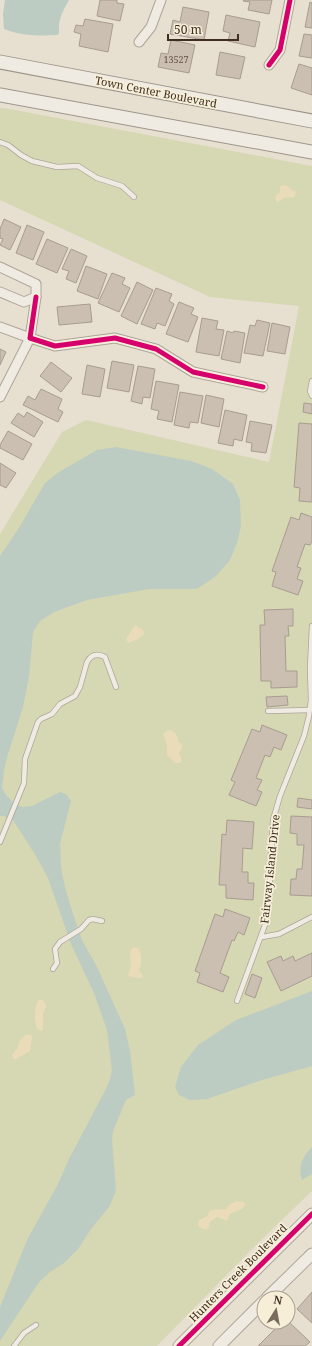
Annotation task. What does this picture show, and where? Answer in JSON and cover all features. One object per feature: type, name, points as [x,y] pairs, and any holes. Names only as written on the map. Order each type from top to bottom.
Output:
[{"type":"main road","name":"Town Center Boulevard","points":[[0,62],[312,121]]},
{"type":"main road","points":[[0,94],[312,152]]},
{"type":"street","points":[[139,42],[151,27],[160,0]]},
{"type":"street","points":[[269,65],[280,50],[290,0]]},
{"type":"street","points":[[0,267],[36,284],[36,297],[30,338],[0,397]]},
{"type":"street","points":[[0,292],[24,302],[36,297]]},
{"type":"street","points":[[0,327],[55,346],[115,338],[156,349],[193,372],[263,387]]},
{"type":"street","name":"Hunters Creek Boulevard","points":[[179,1346],[311,1217]]},
{"type":"street","points":[[275,1290],[312,1254]]},
{"type":"street","points":[[219,1346],[256,1309]]},
{"type":"lane","points":[[0,142],[8,145],[32,161],[56,167],[78,166],[97,178],[122,186],[134,197]]},
{"type":"lane","points":[[312,381],[310,391],[312,396]]},
{"type":"lane","name":"Fairway Island Drive","points":[[237,1000],[262,937],[266,922],[269,901],[273,820],[280,796],[304,736],[310,710],[312,626]]},
{"type":"lane","points":[[0,842],[24,783],[27,750],[38,722],[52,714],[60,704],[75,696],[80,687],[85,667],[89,659],[95,655],[102,655],[105,657],[116,687]]},
{"type":"lane","points":[[268,710],[310,710]]},
{"type":"lane","name":"Fairway Island Drive","points":[[262,937],[279,934],[312,917]]},
{"type":"lane","points":[[53,969],[57,963],[55,949],[60,942],[81,929],[89,920],[93,919],[102,921]]},
{"type":"lane","points":[[14,1346],[24,1333],[36,1326]]},
{"type":"green space","points":[[0,108],[312,166],[312,1191],[260,1241],[157,1346],[0,1346],[0,534],[62,432],[86,420],[269,462],[299,306],[210,297],[0,200]]},
{"type":"sand","points":[[283,185],[288,186],[296,192],[294,197],[284,198],[278,202],[276,201],[275,196],[280,192],[280,187]]},
{"type":"sand","points":[[135,625],[143,630],[144,634],[138,639],[128,643],[126,639]]},
{"type":"sand","points":[[168,730],[173,731],[176,734],[178,741],[182,745],[179,753],[182,760],[180,763],[175,763],[167,755],[167,745],[163,734]]},
{"type":"sand","points":[[133,947],[138,948],[141,956],[139,970],[143,976],[142,978],[131,977],[128,975],[131,965],[130,952]]},
{"type":"sand","points":[[39,1000],[43,1000],[46,1006],[43,1013],[43,1029],[41,1031],[37,1029],[35,1018],[35,1010]]},
{"type":"sand","points":[[26,1035],[31,1035],[32,1037],[30,1051],[16,1059],[13,1059],[12,1055],[18,1047],[20,1040]]},
{"type":"sand","points":[[237,1201],[244,1202],[245,1205],[242,1209],[230,1214],[227,1221],[217,1217],[210,1222],[209,1227],[206,1230],[199,1227],[198,1222],[207,1216],[210,1210],[226,1209],[230,1204]]},
{"type":"shaded area","points":[[5,0],[69,0],[62,12],[58,35],[31,35],[4,29],[3,14]]},
{"type":"shaded area","points":[[116,447],[191,461],[212,469],[233,484],[240,500],[241,526],[237,543],[230,560],[216,576],[197,589],[149,589],[87,600],[54,612],[40,621],[33,632],[29,677],[23,707],[4,770],[2,788],[6,795],[14,803],[22,807],[32,806],[60,792],[66,794],[71,801],[60,844],[61,868],[65,887],[82,940],[97,967],[125,1029],[130,1051],[135,1095],[126,1100],[113,1131],[112,1140],[116,1191],[109,1207],[91,1229],[78,1249],[64,1263],[50,1272],[39,1282],[0,1341],[0,1307],[28,1238],[57,1186],[69,1159],[106,1089],[112,1070],[107,1030],[94,993],[71,944],[48,878],[13,820],[0,816],[0,556],[19,528],[45,483],[59,472],[97,450]]},
{"type":"shaded area","points":[[312,991],[312,1066],[262,1080],[207,1099],[190,1100],[179,1095],[175,1087],[181,1067],[198,1045],[236,1020]]},
{"type":"shaded area","points":[[312,1147],[312,1174],[302,1180],[300,1171],[302,1162]]},
{"type":"building","points":[[100,0],[117,0],[117,3],[124,4],[120,21],[97,16]]},
{"type":"building","points":[[272,0],[269,14],[248,10],[250,2],[243,1]]},
{"type":"building","points":[[310,2],[312,3],[312,28],[305,27]]},
{"type":"building","points":[[183,7],[209,12],[204,40],[170,34],[173,20],[180,22]]},
{"type":"building","points":[[226,15],[260,22],[255,47],[228,41],[230,33],[223,31]]},
{"type":"building","points":[[85,19],[113,24],[108,52],[79,46],[81,34],[74,32],[76,25],[83,26]]},
{"type":"building","points":[[304,34],[312,35],[312,58],[299,56]]},
{"type":"building","points":[[171,40],[195,45],[189,73],[158,67],[161,53],[168,54]]},
{"type":"building","points":[[220,52],[245,57],[240,79],[216,75]]},
{"type":"building","points":[[299,64],[312,68],[312,95],[291,88]]},
{"type":"building","points":[[4,219],[21,227],[10,250],[0,245],[3,239],[0,238],[0,229]]},
{"type":"building","points":[[27,225],[44,232],[33,260],[16,253]]},
{"type":"building","points":[[47,239],[68,248],[57,273],[36,264]]},
{"type":"building","points":[[71,249],[87,256],[76,283],[66,279],[69,271],[62,269]]},
{"type":"building","points":[[86,266],[107,274],[98,299],[77,291]]},
{"type":"building","points":[[112,273],[125,278],[122,284],[130,288],[119,312],[98,303]]},
{"type":"building","points":[[137,282],[153,290],[137,324],[121,316]]},
{"type":"building","points":[[156,288],[172,294],[169,301],[174,304],[165,326],[157,323],[155,329],[141,324]]},
{"type":"building","points":[[179,302],[194,308],[191,314],[198,317],[188,342],[166,334]]},
{"type":"building","points":[[90,304],[92,322],[59,325],[57,307]]},
{"type":"building","points":[[202,318],[218,321],[216,329],[224,330],[219,356],[196,352]]},
{"type":"building","points":[[257,320],[270,323],[263,356],[244,353],[250,325],[255,326]]},
{"type":"building","points":[[272,323],[290,327],[285,354],[267,351]]},
{"type":"building","points":[[227,331],[233,333],[234,331],[245,333],[240,363],[221,359]]},
{"type":"building","points":[[0,349],[6,352],[0,365]]},
{"type":"building","points":[[112,361],[134,365],[129,392],[107,388]]},
{"type":"building","points":[[51,362],[72,378],[61,392],[40,376]]},
{"type":"building","points":[[87,365],[105,369],[100,397],[82,394]]},
{"type":"building","points":[[138,366],[155,369],[150,398],[143,397],[142,404],[131,401]]},
{"type":"building","points":[[156,381],[179,385],[172,422],[157,419],[159,411],[151,409]]},
{"type":"building","points":[[41,389],[62,399],[58,409],[63,412],[58,422],[23,405],[28,396],[35,400]]},
{"type":"building","points":[[180,392],[203,396],[198,423],[190,422],[189,428],[174,425]]},
{"type":"building","points":[[206,395],[224,399],[219,427],[201,423]]},
{"type":"building","points":[[304,403],[312,404],[312,414],[303,412]]},
{"type":"building","points":[[225,410],[247,415],[242,441],[234,439],[233,446],[218,443]]},
{"type":"building","points":[[27,412],[43,422],[34,437],[11,423],[18,413],[24,417]]},
{"type":"building","points":[[250,421],[272,425],[266,453],[251,451],[252,443],[246,442]]},
{"type":"building","points":[[299,423],[312,424],[312,502],[299,501],[300,488],[294,487]]},
{"type":"building","points":[[8,431],[32,444],[23,460],[0,448],[0,445]]},
{"type":"building","points":[[0,463],[16,473],[6,488],[0,485]]},
{"type":"building","points":[[301,513],[312,517],[312,541],[310,545],[305,544],[297,567],[301,568],[297,579],[303,581],[298,595],[272,586],[276,572],[272,571],[291,517],[299,520]]},
{"type":"building","points":[[293,609],[293,626],[288,626],[289,636],[285,636],[286,671],[297,671],[297,687],[271,688],[271,681],[261,681],[260,625],[265,625],[264,610]]},
{"type":"building","points":[[287,696],[288,705],[267,707],[266,697]]},
{"type":"building","points":[[262,725],[287,735],[281,750],[274,747],[270,757],[265,755],[256,778],[262,780],[257,790],[262,792],[256,806],[229,795],[235,782],[231,780],[252,729],[260,732]]},
{"type":"building","points":[[298,798],[312,800],[312,809],[297,807]]},
{"type":"building","points":[[291,816],[312,817],[312,896],[290,895],[291,879],[296,879],[297,869],[302,869],[304,845],[297,845],[297,834],[290,833]]},
{"type":"building","points":[[227,820],[254,822],[252,849],[243,848],[242,872],[248,872],[248,883],[254,883],[253,900],[226,898],[226,885],[219,885],[222,834],[226,835]]},
{"type":"building","points":[[225,909],[250,918],[244,935],[238,932],[234,941],[232,940],[220,973],[229,977],[223,992],[197,982],[200,973],[195,971],[215,914],[223,917]]},
{"type":"building","points":[[312,953],[312,976],[281,991],[267,962],[281,956],[283,961],[293,956],[295,961]]},
{"type":"building","points":[[252,974],[262,978],[255,998],[245,994]]},
{"type":"building","points":[[312,1292],[312,1323],[297,1309]]},
{"type":"building","points":[[296,1329],[310,1342],[305,1346],[258,1346],[274,1330],[296,1330]]},
{"type":"cycle path","points":[[269,65],[280,50],[290,0]]},
{"type":"cycle path","points":[[36,297],[30,338],[55,346],[115,338],[156,349],[193,372],[263,387]]},
{"type":"cycle path","points":[[179,1346],[312,1214]]}]
